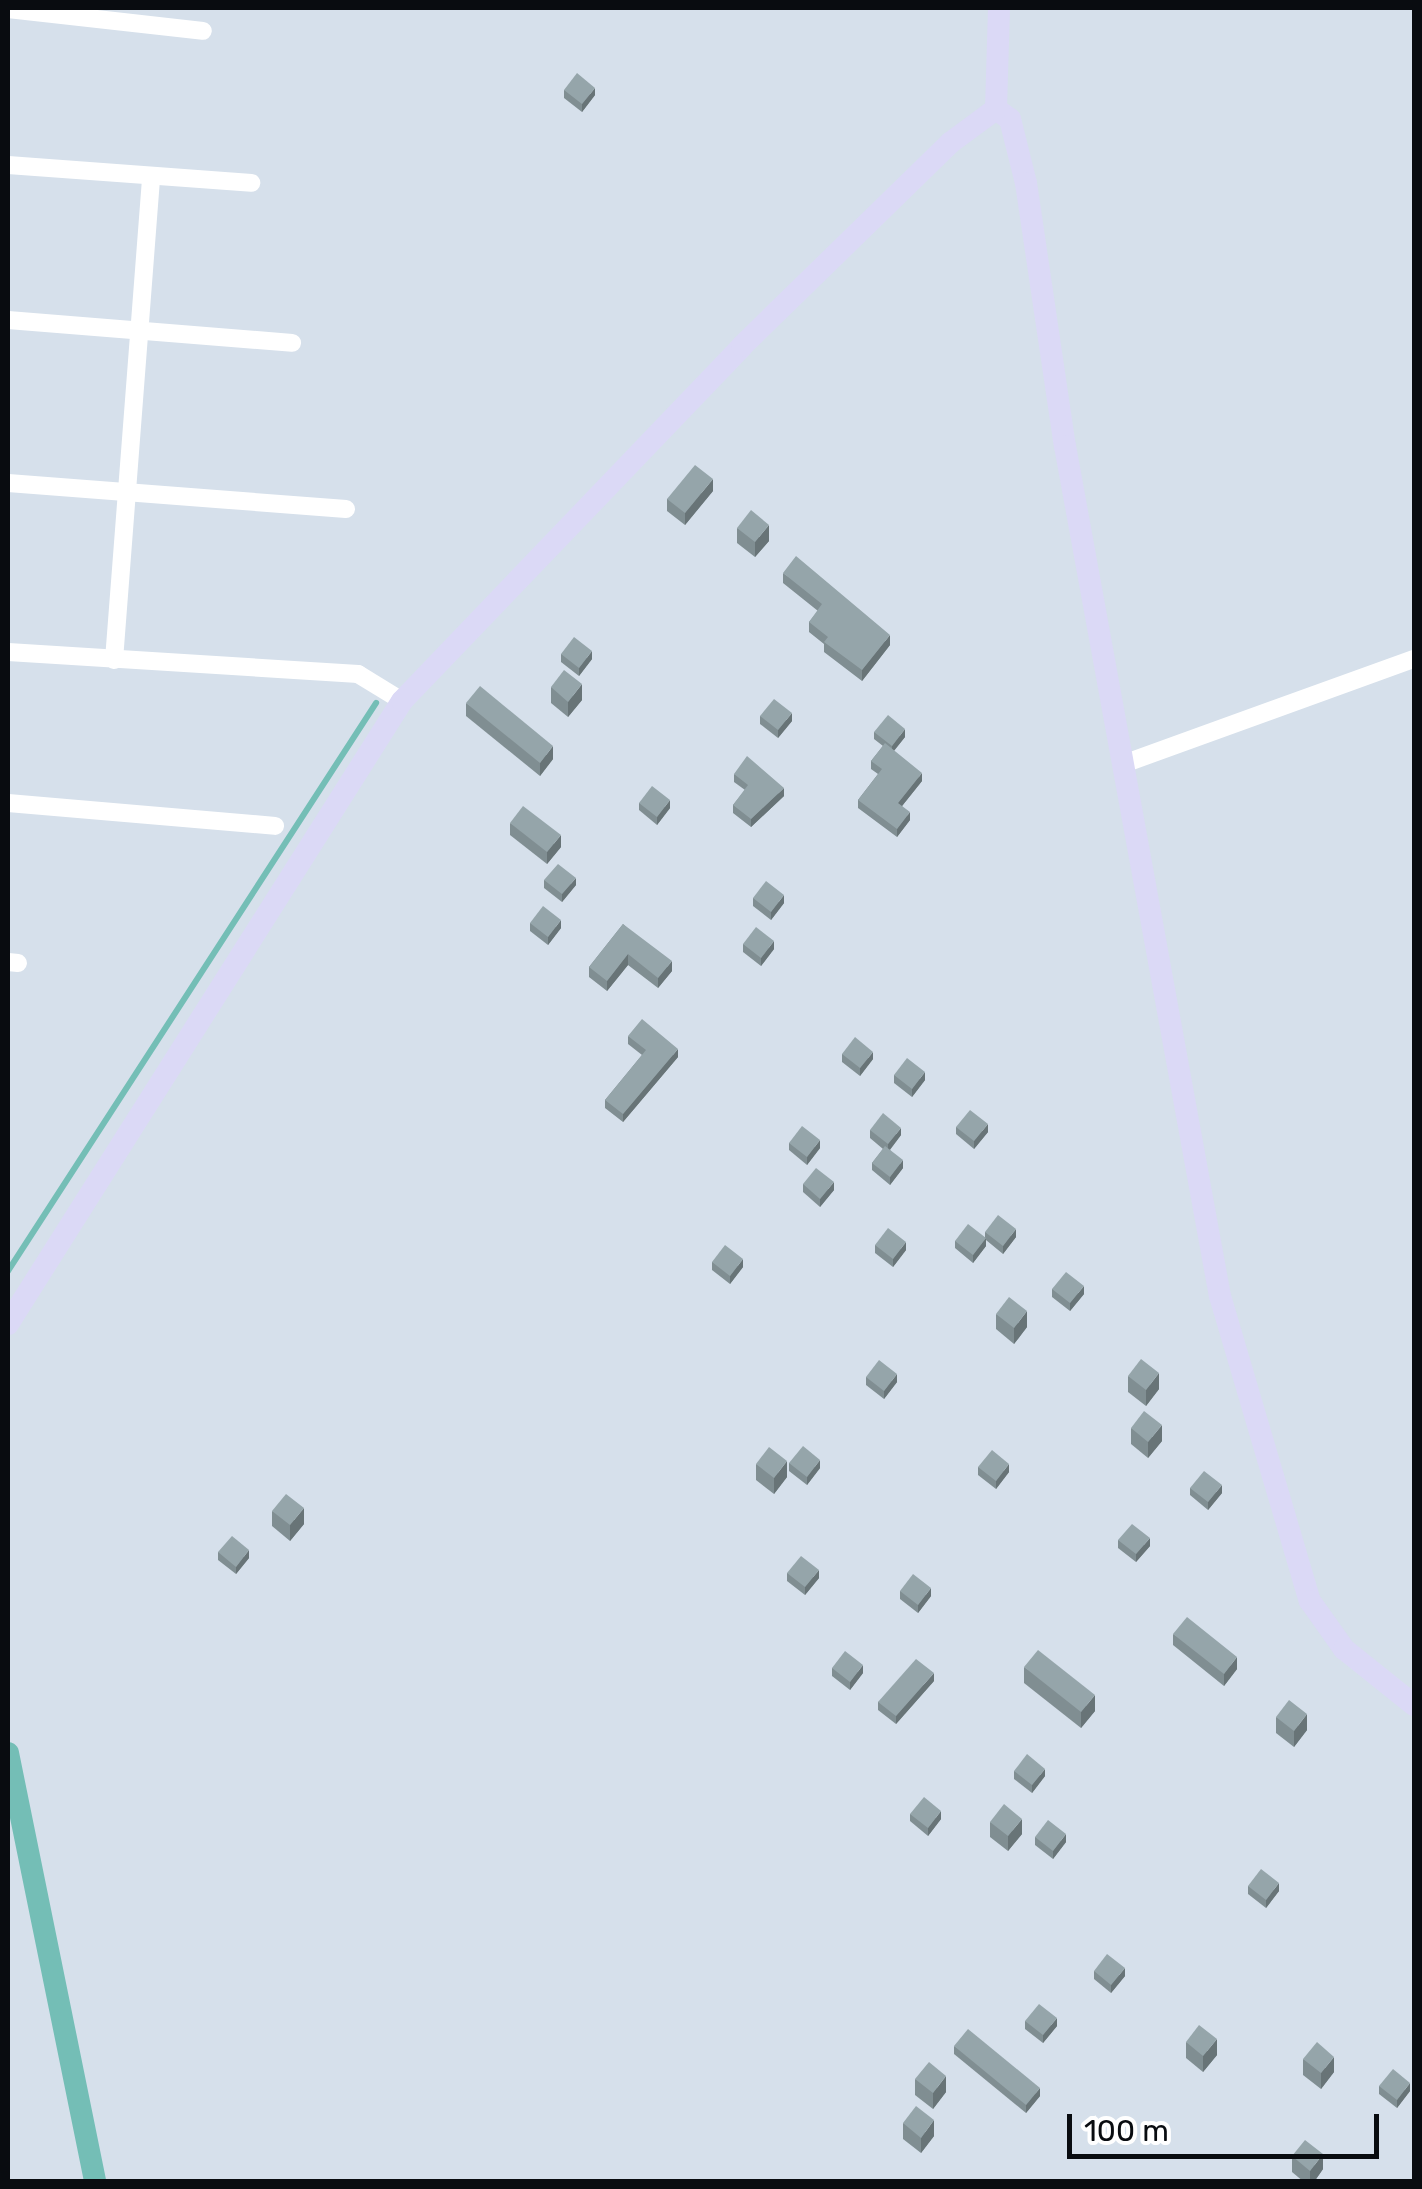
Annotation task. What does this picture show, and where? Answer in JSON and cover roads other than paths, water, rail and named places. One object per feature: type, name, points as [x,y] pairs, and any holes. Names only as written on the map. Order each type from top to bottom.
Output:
[{"type":"main road","points":[[996,109],[999,8]]},
{"type":"main road","points":[[8,1324],[398,698],[742,346],[950,142],[996,109]]},
{"type":"main road","points":[[996,109],[1010,119],[1026,183],[1065,446],[1126,763],[1210,1250],[1294,1551],[1326,1630],[1414,1705]]},
{"type":"street","points":[[8,9],[203,31]]},
{"type":"street","points":[[8,165],[251,183]]},
{"type":"street","points":[[114,660],[151,176]]},
{"type":"street","points":[[8,320],[292,343]]},
{"type":"street","points":[[8,483],[346,509]]},
{"type":"street","points":[[8,652],[358,674],[378,681],[398,698]]},
{"type":"street","points":[[1126,763],[1414,659]]},
{"type":"street","points":[[8,803],[275,826]]},
{"type":"waterway","points":[[8,1271],[376,703]]},
{"type":"waterway","points":[[8,1753],[95,2182]]}]
